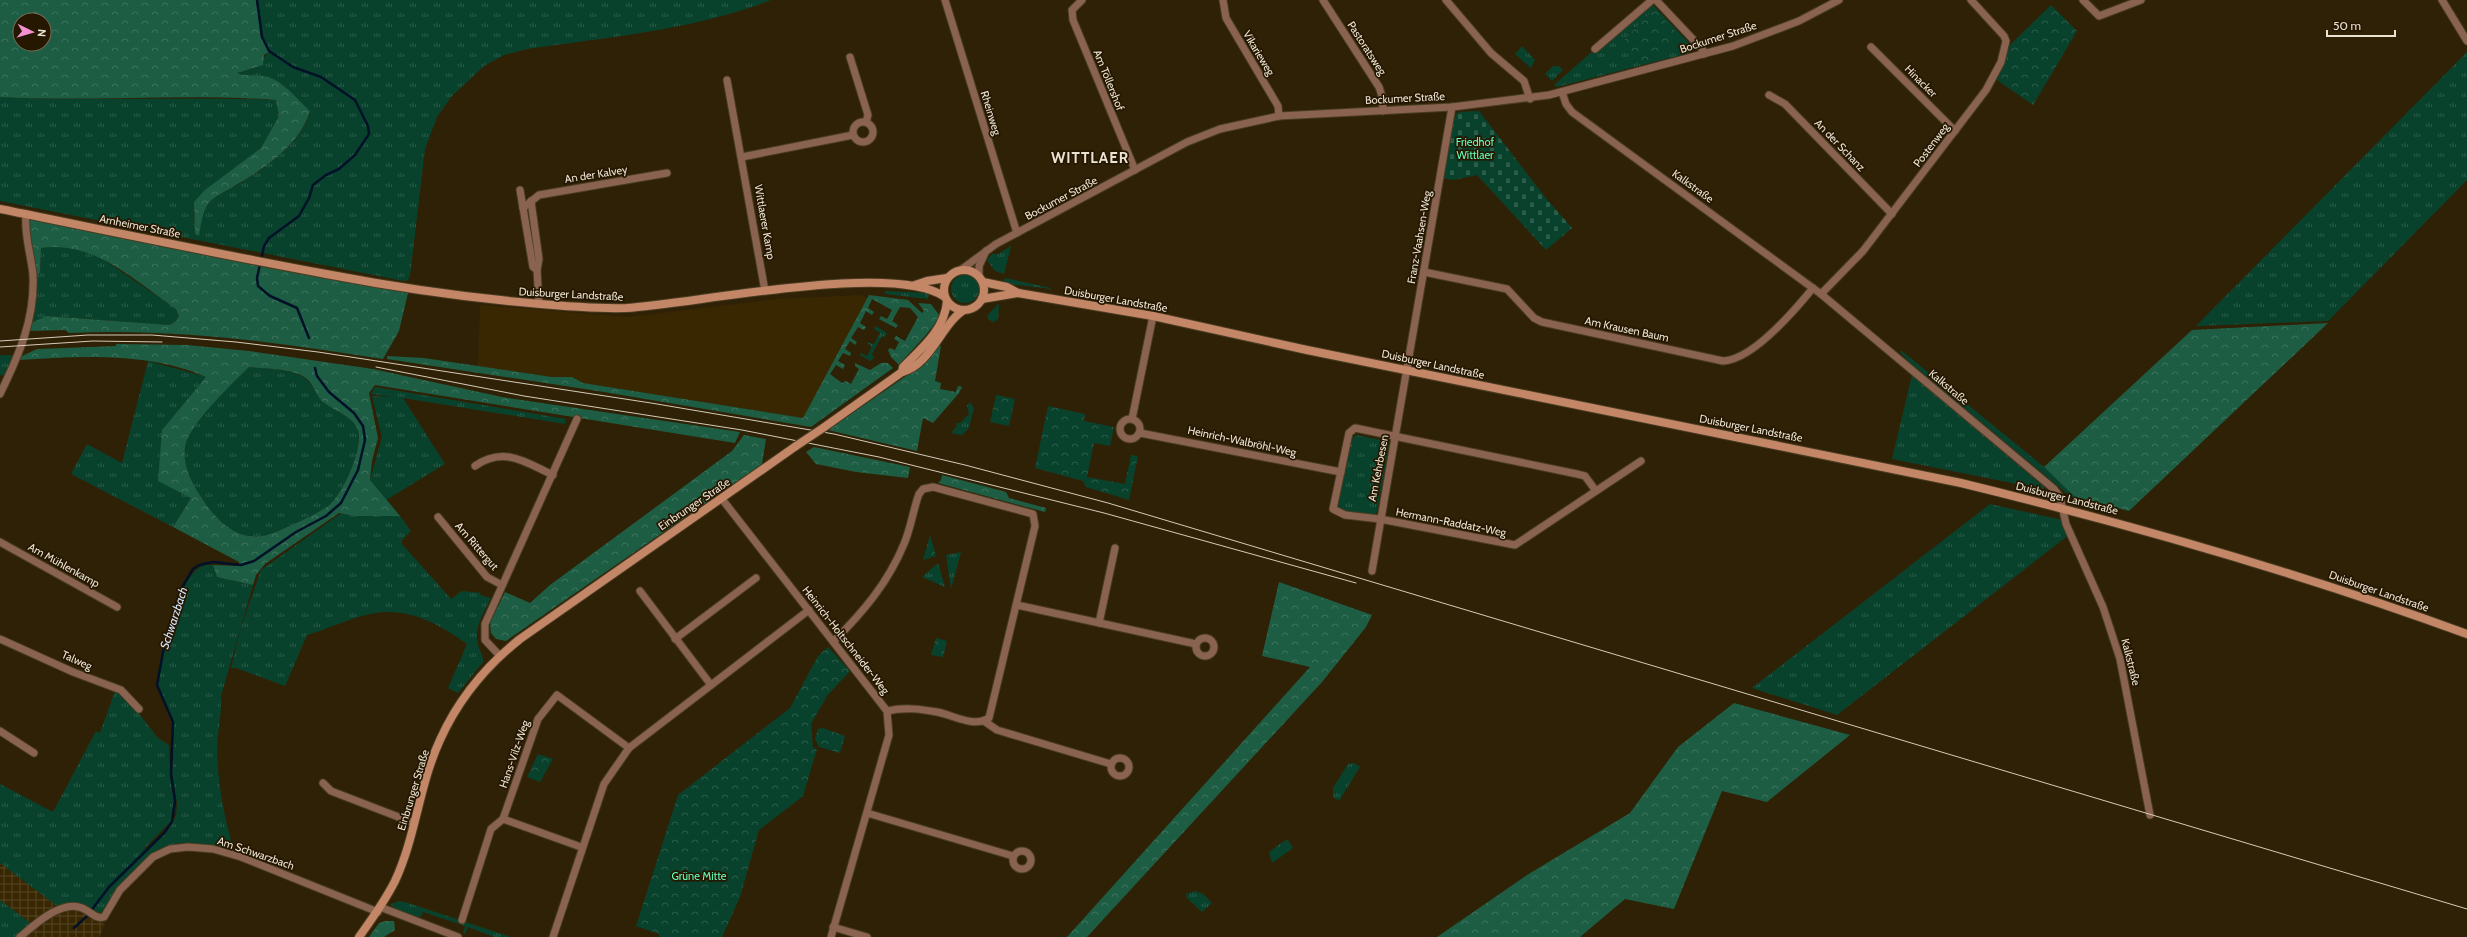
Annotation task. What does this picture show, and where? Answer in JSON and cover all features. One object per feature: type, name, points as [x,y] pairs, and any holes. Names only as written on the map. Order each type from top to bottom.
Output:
[{"type":"main road","name":"Arnheimer Straße","points":[[0,209],[275,264]]},
{"type":"main road","name":"Duisburger Landstraße","points":[[275,264],[409,290],[540,304],[628,308],[765,291],[841,284],[915,285],[938,292],[956,309],[964,310],[976,306],[982,299],[1018,293]]},
{"type":"main road","name":"Duisburger Landstraße","points":[[915,285],[927,281],[947,278],[952,273],[962,269],[970,270],[981,279],[1007,287],[1018,293],[1153,316],[1408,370],[1899,469],[2064,508],[2233,555],[2396,608],[2467,634]]},
{"type":"main road","points":[[946,299],[944,285],[947,278]]},
{"type":"main road","points":[[981,279],[984,289],[982,299]]},
{"type":"main road","name":"Einbrunger Straße","points":[[902,372],[903,367],[925,345],[938,327],[946,299]]},
{"type":"main road","name":"Einbrunger Straße","points":[[359,937],[379,910],[395,881],[432,761],[448,724],[468,693],[500,656],[607,577],[722,499],[902,372],[912,368],[934,347],[958,314],[964,310]]},
{"type":"street","name":"Rheinweg","points":[[945,0],[1017,234]]},
{"type":"street","name":"Am Töllershof","points":[[1082,0],[1072,10],[1073,20],[1135,170]]},
{"type":"street","name":"Vikarieweg","points":[[1223,0],[1226,18],[1278,106],[1279,116]]},
{"type":"street","name":"Pastoratsweg","points":[[1323,0],[1379,87],[1382,110]]},
{"type":"street","points":[[1446,0],[1492,53],[1524,81],[1530,99]]},
{"type":"street","points":[[1595,49],[1652,0]]},
{"type":"street","points":[[1656,0],[1704,54]]},
{"type":"street","name":"Bockumer Straße","points":[[962,269],[986,251],[1017,234],[1187,142],[1220,129],[1279,116],[1452,107],[1530,99],[1562,92],[1704,54],[1799,22],[1839,0]]},
{"type":"street","name":"Postenweg","points":[[1821,294],[1863,251],[1892,214],[1986,90],[2001,62],[2006,42],[1995,24],[1971,0]]},
{"type":"street","points":[[2083,0],[2100,16],[2141,0]]},
{"type":"street","points":[[2442,0],[2467,41]]},
{"type":"street","name":"Hinacker","points":[[1871,47],[1955,132]]},
{"type":"street","points":[[850,57],[868,116],[866,122]]},
{"type":"street","name":"Wittlaerer Kamp","points":[[727,80],[765,291]]},
{"type":"street","name":"Kalkstraße","points":[[1562,92],[1566,104],[1572,112],[1821,294],[2054,489],[2064,508],[2066,524],[2103,607],[2120,659],[2150,815]]},
{"type":"street","name":"An der Schanz","points":[[1769,94],[1785,104],[1892,214]]},
{"type":"street","name":"Franz-Vaahsen-Weg","points":[[1408,370],[1452,107]]},
{"type":"street","points":[[866,122],[872,129],[870,139],[860,142],[853,135],[853,129],[856,123],[866,122]]},
{"type":"street","points":[[742,157],[853,135]]},
{"type":"street","name":"An der Kalvey","points":[[523,208],[539,195],[667,174]]},
{"type":"street","points":[[520,190],[533,267],[537,270]]},
{"type":"street","points":[[531,201],[539,260],[537,270],[540,304]]},
{"type":"street","points":[[0,394],[20,355],[29,325],[33,283],[25,233],[26,214]]},
{"type":"street","points":[[981,279],[979,266],[986,251]]},
{"type":"street","name":"Am Krausen Baum","points":[[1424,272],[1507,289],[1534,318],[1542,322],[1723,361],[1730,361],[1745,353],[1778,329],[1813,288]]},
{"type":"street","name":"Heinrich-Walbröhl-Weg","points":[[1153,316],[1132,419],[1122,424],[1121,433],[1126,438],[1132,439],[1140,432],[1341,472]]},
{"type":"street","name":"Am Kehrbesen","points":[[1372,571],[1380,519],[1408,370]]},
{"type":"street","points":[[500,656],[485,640],[484,630],[502,585],[577,419]]},
{"type":"street","points":[[1132,419],[1138,423],[1140,432]]},
{"type":"street","points":[[1380,519],[1345,514],[1333,509],[1347,437],[1351,430],[1355,428],[1585,476],[1596,491]]},
{"type":"street","points":[[475,466],[487,458],[508,456],[553,475]]},
{"type":"street","name":"Hermann-Raddatz-Weg","points":[[1380,519],[1516,545],[1641,461]]},
{"type":"street","points":[[834,641],[864,611],[889,575],[904,544],[919,494],[929,487],[1033,514],[1035,526],[1017,605],[991,713],[984,721]]},
{"type":"street","name":"Heinrich-Holtschneider-Weg","points":[[722,499],[888,711],[889,735],[831,937]]},
{"type":"street","name":"Am Rittergut","points":[[438,517],[487,577],[502,585]]},
{"type":"street","name":"Am Mühlenkamp","points":[[0,542],[116,607]]},
{"type":"street","points":[[1099,623],[1115,548]]},
{"type":"street","points":[[675,639],[756,578]]},
{"type":"street","points":[[640,591],[711,685]]},
{"type":"street","points":[[1017,605],[1196,644]]},
{"type":"street","points":[[553,937],[581,847],[604,784],[628,748],[809,610]]},
{"type":"street","name":"Talweg","points":[[0,639],[73,672],[121,690],[139,709]]},
{"type":"street","name":"Hans-Vilz-Weg","points":[[462,920],[491,829],[503,819],[538,719],[557,695],[628,748]]},
{"type":"street","points":[[888,711],[908,708],[938,712],[974,722],[984,721],[996,730],[1111,764]]},
{"type":"street","points":[[0,731],[34,753]]},
{"type":"street","points":[[323,783],[330,791],[414,823]]},
{"type":"street","points":[[866,813],[1013,856]]},
{"type":"street","points":[[503,819],[581,847]]},
{"type":"street","name":"Am Schwarzbach","points":[[20,937],[45,915],[57,910],[74,907],[84,909],[95,916],[104,917],[120,890],[153,857],[170,849],[188,846],[213,849],[240,857],[379,910]]},
{"type":"street","points":[[379,910],[458,937]]},
{"type":"street","points":[[833,927],[867,937]]},
{"type":"shaded area","points":[[862,295],[869,299],[803,418],[583,383],[572,377],[552,377],[478,367],[480,305],[629,317],[776,299]]},
{"type":"shaded area","points":[[0,863],[57,906],[82,908],[95,917],[105,925],[99,937],[22,937],[34,926],[0,900]]},
{"type":"green space","points":[[0,0],[256,0],[261,37],[269,52],[264,55],[263,65],[237,73],[264,76],[274,79],[285,87],[310,111],[298,135],[290,145],[270,163],[208,204],[203,215],[199,236],[195,234],[194,202],[205,190],[261,148],[279,116],[276,100],[207,97],[69,99],[0,97]]},
{"type":"green space","points":[[258,0],[771,0],[712,19],[681,26],[527,49],[504,55],[484,66],[451,97],[437,117],[425,149],[410,276],[408,280],[404,281],[0,201],[0,97],[69,99],[276,100],[279,116],[261,148],[194,205],[195,234],[199,236],[203,215],[212,200],[270,163],[299,135],[310,112],[272,79],[267,77],[244,75],[236,72],[253,69],[269,52],[263,37]]},
{"type":"green space","points":[[1652,4],[1690,44],[1689,53],[1557,87],[1554,85],[1595,49]],"holes":[[[1654,9],[1674,40],[1622,42]]]},
{"type":"green space","points":[[2051,5],[2077,31],[2033,105],[1997,80],[2010,45]]},
{"type":"green space","points":[[1654,9],[1679,35],[1656,59],[1641,63],[1622,42]]},
{"type":"green space","points":[[1522,46],[1535,60],[1531,68],[1515,54]]},
{"type":"green space","points":[[2467,52],[2467,180],[2328,321],[2196,326]]},
{"type":"green space","points":[[1553,66],[1559,66],[1563,70],[1552,81],[1545,74]]},
{"type":"green space","name":"Friedhof Wittlaer","points":[[1479,111],[1545,197],[1572,228],[1546,250],[1477,175],[1453,180],[1443,178],[1455,115],[1459,112]]},
{"type":"green space","points":[[28,219],[408,293],[399,331],[383,359],[305,347],[226,338],[148,333],[69,333],[65,330],[29,331],[31,323],[46,316],[170,325],[177,320],[179,316],[176,309],[129,275],[96,256],[79,250],[60,247],[41,248],[40,273],[34,278]]},
{"type":"green space","points":[[57,246],[89,252],[103,259],[176,309],[179,316],[177,320],[170,325],[47,316],[31,323],[34,278],[40,273],[41,248]]},
{"type":"green space","points":[[1011,246],[1004,274],[995,271],[987,260],[992,254],[998,254]]},
{"type":"green space","points":[[965,275],[975,279],[979,289],[975,299],[965,303],[955,299],[951,289],[955,279]]},
{"type":"green space","points":[[1005,278],[1051,288],[1051,289],[1002,283]]},
{"type":"green space","points":[[885,291],[929,293],[928,299],[885,294]]},
{"type":"green space","points":[[869,295],[908,300],[922,313],[924,311],[918,303],[931,304],[940,316],[926,335],[899,365],[891,357],[888,350],[890,348],[895,350],[899,342],[894,339],[896,336],[905,341],[918,317],[910,308],[900,307],[892,321],[898,325],[896,328],[879,319],[881,316],[887,319],[892,310],[872,299],[868,308],[874,312],[872,315],[866,311],[860,323],[866,327],[864,330],[858,327],[851,338],[857,342],[855,345],[850,341],[845,349],[851,353],[850,356],[843,353],[838,361],[845,365],[843,369],[836,365],[830,374],[842,383],[846,381],[851,384],[859,369],[855,366],[855,363],[870,370],[881,363],[888,363],[893,368],[811,427],[598,391],[387,359],[387,356],[424,358],[552,377],[572,377],[583,383],[803,418]]},
{"type":"green space","points":[[998,304],[998,321],[995,320],[994,323],[988,319],[987,316]]},
{"type":"green space","points":[[2328,323],[2129,511],[2075,497],[2044,467],[2192,330]]},
{"type":"green space","points":[[876,326],[887,333],[885,337],[882,336],[872,354],[874,358],[870,361],[860,355],[861,353],[867,356],[872,347],[866,342],[874,344],[880,333],[874,329]]},
{"type":"green space","points":[[116,344],[187,345],[249,351],[373,369],[502,397],[740,432],[735,443],[375,385],[369,393],[378,438],[372,461],[370,480],[400,516],[356,516],[339,513],[265,564],[256,575],[253,585],[217,577],[213,565],[239,566],[239,562],[173,527],[191,498],[158,481],[162,430],[206,377],[161,363],[138,360],[66,357],[19,360],[22,356],[37,349],[116,346]],"holes":[[[249,367],[287,371],[301,375],[307,379],[323,402],[343,414],[356,425],[359,438],[355,459],[345,482],[334,501],[315,514],[295,524],[262,536],[244,535],[228,528],[221,522],[209,509],[195,487],[190,478],[185,462],[185,447],[194,428],[212,405]]]},
{"type":"green space","points":[[939,345],[941,346],[935,381],[941,383],[940,389],[956,392],[958,386],[962,387],[959,393],[933,423],[923,418],[917,451],[828,430],[909,374]]},
{"type":"green space","points":[[1902,351],[2044,467],[2075,497],[2071,497],[1908,361],[1900,352]]},
{"type":"green space","points":[[0,355],[12,355],[16,357],[6,376],[0,375]]},
{"type":"green space","points":[[148,361],[207,377],[162,430],[191,498],[173,527],[71,474],[87,444],[122,463]]},
{"type":"green space","points":[[249,367],[287,371],[301,376],[309,382],[323,402],[343,414],[356,425],[359,438],[355,459],[345,482],[334,501],[306,519],[264,536],[243,535],[228,528],[221,522],[209,509],[192,483],[186,468],[184,457],[188,438],[194,427],[222,394]]},
{"type":"green space","points":[[1912,375],[2044,487],[2043,493],[2012,483],[1892,459]]},
{"type":"green space","points":[[375,387],[566,419],[565,424],[403,398],[445,464],[386,500],[370,480],[382,437],[372,396],[393,397],[371,394]]},
{"type":"green space","points":[[996,395],[1015,399],[1009,426],[990,422]]},
{"type":"green space","points":[[970,402],[974,408],[969,428],[962,435],[951,433],[957,426],[956,423],[960,423],[969,414],[967,406]]},
{"type":"green space","points":[[1048,406],[1085,414],[1084,421],[1114,427],[1110,446],[1094,443],[1087,477],[1125,484],[1131,455],[1138,456],[1129,500],[1086,487],[1083,481],[1035,468]]},
{"type":"green space","points":[[744,435],[766,439],[762,464],[506,641],[496,639],[491,633],[490,623],[505,592],[530,603],[550,585],[732,451]]},
{"type":"green space","points":[[1356,435],[1386,441],[1389,445],[1377,512],[1372,517],[1340,510],[1338,508],[1350,440]]},
{"type":"green space","points":[[814,447],[910,467],[908,478],[856,472],[816,464],[806,452]]},
{"type":"green space","points":[[942,475],[1006,492],[1009,498],[1046,508],[1045,512],[938,483],[941,480]]},
{"type":"green space","points":[[1990,504],[2063,520],[2070,534],[1837,715],[1752,688]]},
{"type":"green space","points":[[348,513],[356,516],[400,516],[411,531],[402,540],[402,544],[451,599],[462,591],[481,593],[480,595],[491,598],[482,615],[477,632],[479,649],[483,657],[483,662],[458,693],[448,688],[467,644],[443,628],[430,622],[418,617],[391,612],[362,616],[307,635],[285,686],[236,668],[231,668],[240,630],[261,570],[340,514]]},
{"type":"green space","points":[[930,535],[936,556],[923,560]]},
{"type":"green space","points":[[961,552],[951,589],[946,555]]},
{"type":"green space","points":[[938,563],[945,587],[922,577]]},
{"type":"green space","points":[[206,565],[213,565],[217,577],[253,585],[221,696],[217,744],[220,789],[224,814],[234,850],[233,854],[180,843],[155,853],[144,861],[125,881],[100,914],[83,907],[57,906],[0,863],[0,784],[53,812],[96,731],[100,733],[115,691],[122,692],[158,738],[169,745],[170,774],[174,801],[171,821],[141,852],[165,834],[176,816],[177,803],[172,774],[174,722],[159,689],[158,681],[173,616],[179,598],[187,582],[195,571]]},
{"type":"green space","points":[[1279,582],[1372,615],[1366,627],[1322,682],[1087,937],[1067,937],[1310,667],[1262,656]]},
{"type":"green space","points":[[936,638],[947,641],[943,657],[931,655]]},
{"type":"green space","name":"Grüne Mitte","points":[[828,647],[850,671],[827,696],[811,724],[813,748],[817,749],[803,796],[759,830],[740,897],[722,937],[659,937],[659,934],[636,926],[678,795],[790,708],[818,656]]},
{"type":"green space","points":[[1734,703],[1850,735],[1767,802],[1722,791],[1674,909],[1625,899],[1580,937],[1437,937],[1527,875],[1630,813],[1678,747]]},
{"type":"green space","points":[[823,728],[845,736],[840,753],[819,747],[815,739],[818,729]]},
{"type":"green space","points":[[538,754],[553,759],[540,782],[527,777]]},
{"type":"green space","points":[[1354,763],[1360,767],[1339,801],[1333,797],[1333,788],[1348,764]]},
{"type":"green space","points":[[1287,839],[1293,848],[1272,863],[1269,852]]},
{"type":"green space","points":[[1195,891],[1203,894],[1212,903],[1202,912],[1187,898],[1186,894]]},
{"type":"green space","points":[[0,900],[32,924],[18,937],[0,937]]},
{"type":"green space","points":[[399,901],[511,937],[494,937],[468,927],[465,934],[463,933],[465,926],[423,912],[419,919],[395,910],[391,904]]},
{"type":"green space","points":[[394,921],[395,930],[384,937],[369,937],[379,923]]},
{"type":"waterway","name":"Schwarzbach","points":[[257,0],[262,37],[269,51],[293,67],[321,77],[355,100],[368,126],[369,134],[355,155],[339,169],[326,175],[313,185],[309,198],[299,216],[269,238],[264,246],[257,278],[258,286],[270,296],[297,308],[309,338]]},
{"type":"waterway","name":"Schwarzbach","points":[[74,928],[87,916],[109,887],[164,833],[172,822],[175,801],[171,774],[173,722],[157,685],[166,636],[180,591],[193,569],[199,565],[213,562],[241,565],[254,561],[296,532],[326,516],[341,503],[358,470],[365,440],[363,426],[354,413],[329,392],[317,376],[315,368]]},
{"type":"tram line","points":[[0,341],[88,335],[152,335],[236,342],[318,352],[651,403],[834,434],[965,465],[1108,503],[2467,909]]},
{"type":"tram line","points":[[0,347],[93,341],[162,342]]},
{"type":"tram line","points":[[376,367],[524,396],[742,430],[879,457],[1104,513],[1356,583]]},
{"type":"district","name":"WITTLAER","points":[[1090,158]]}]
